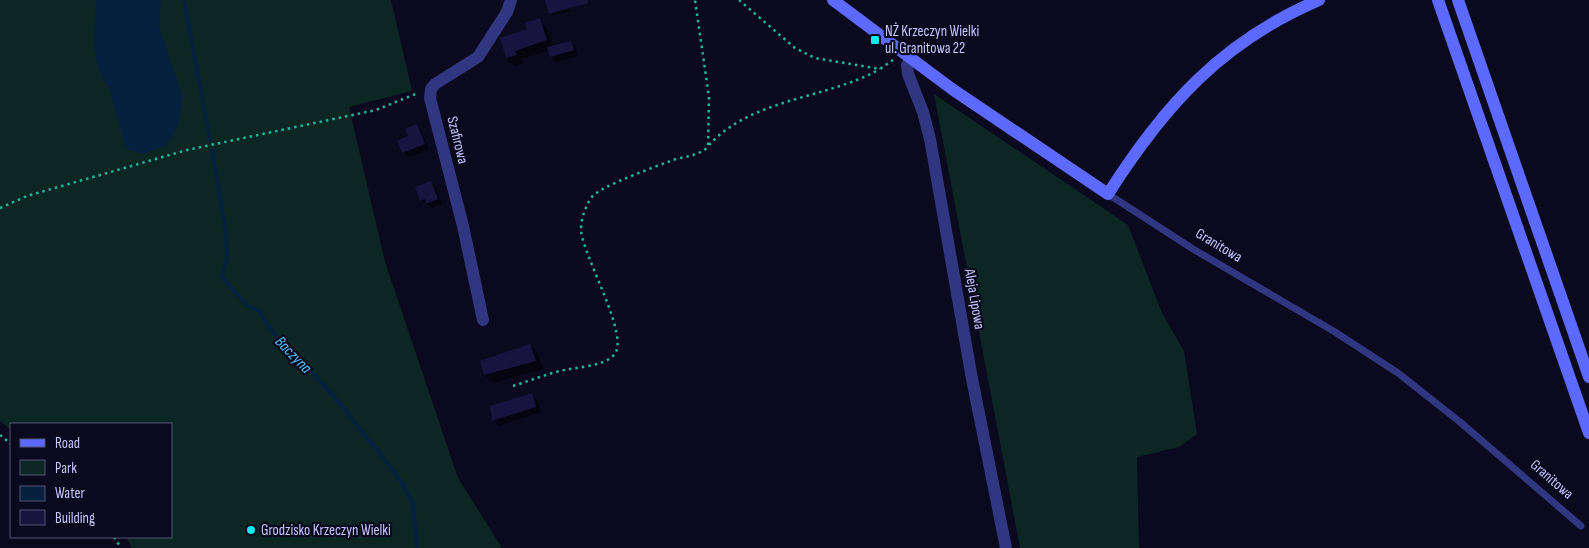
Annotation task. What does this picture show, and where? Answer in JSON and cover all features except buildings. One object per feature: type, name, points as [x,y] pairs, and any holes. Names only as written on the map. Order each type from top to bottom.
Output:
[{"type":"main road","name":"Granitowa","points":[[834,0],[907,56],[1108,194]]},
{"type":"main road","points":[[1108,194],[1157,123],[1189,86],[1247,39],[1319,0]]},
{"type":"main road","points":[[1438,0],[1589,433]]},
{"type":"main road","points":[[1458,0],[1589,377]]},
{"type":"street","points":[[431,89],[435,84],[478,57],[507,12],[511,0]]},
{"type":"street","name":"Aleja Lipowa","points":[[907,56],[908,74],[924,112],[930,139],[972,379],[1006,548]]},
{"type":"street","name":"Szafirowa","points":[[431,89],[430,98],[463,226],[483,320]]},
{"type":"lane","name":"Granitowa","points":[[1108,194],[1192,249],[1335,332],[1398,373],[1460,422],[1581,526]]},
{"type":"path","points":[[695,0],[709,97],[708,146]]},
{"type":"path","points":[[738,0],[795,48],[815,58],[880,69]]},
{"type":"path","points":[[513,386],[558,371],[606,360],[615,354],[620,343],[617,327],[584,248],[581,229],[584,211],[593,195],[605,187],[674,160],[701,153],[723,130],[737,122],[803,95],[868,76],[907,56]]},
{"type":"path","points":[[0,208],[27,196],[187,150],[376,110],[431,89]]},
{"type":"path","points":[[0,435],[10,443]]},
{"type":"green space","points":[[0,0],[391,0],[412,91],[349,107],[385,262],[458,478],[502,548],[132,548],[127,538],[172,538],[172,423],[10,423],[10,429],[0,421]]},
{"type":"green space","points":[[934,94],[1128,225],[1162,313],[1184,351],[1197,434],[1179,447],[1137,457],[1139,548],[1020,548]]},
{"type":"water","points":[[96,0],[161,0],[159,27],[183,97],[179,124],[167,145],[144,154],[126,149],[109,88],[102,77],[95,56]]},
{"type":"waterway","name":"Baczyna","points":[[184,0],[210,140]]},
{"type":"waterway","name":"Baczyna","points":[[212,150],[226,234],[227,257],[222,277],[247,305],[259,311],[272,331],[333,395],[397,475],[413,503],[417,548]]},
{"type":"place","name":"NŻ Krzeczyn Wielki ul. Granitowa 22","points":[[875,40]]},
{"type":"place","name":"Grodzisko Krzeczyn Wielki","points":[[251,530]]}]
